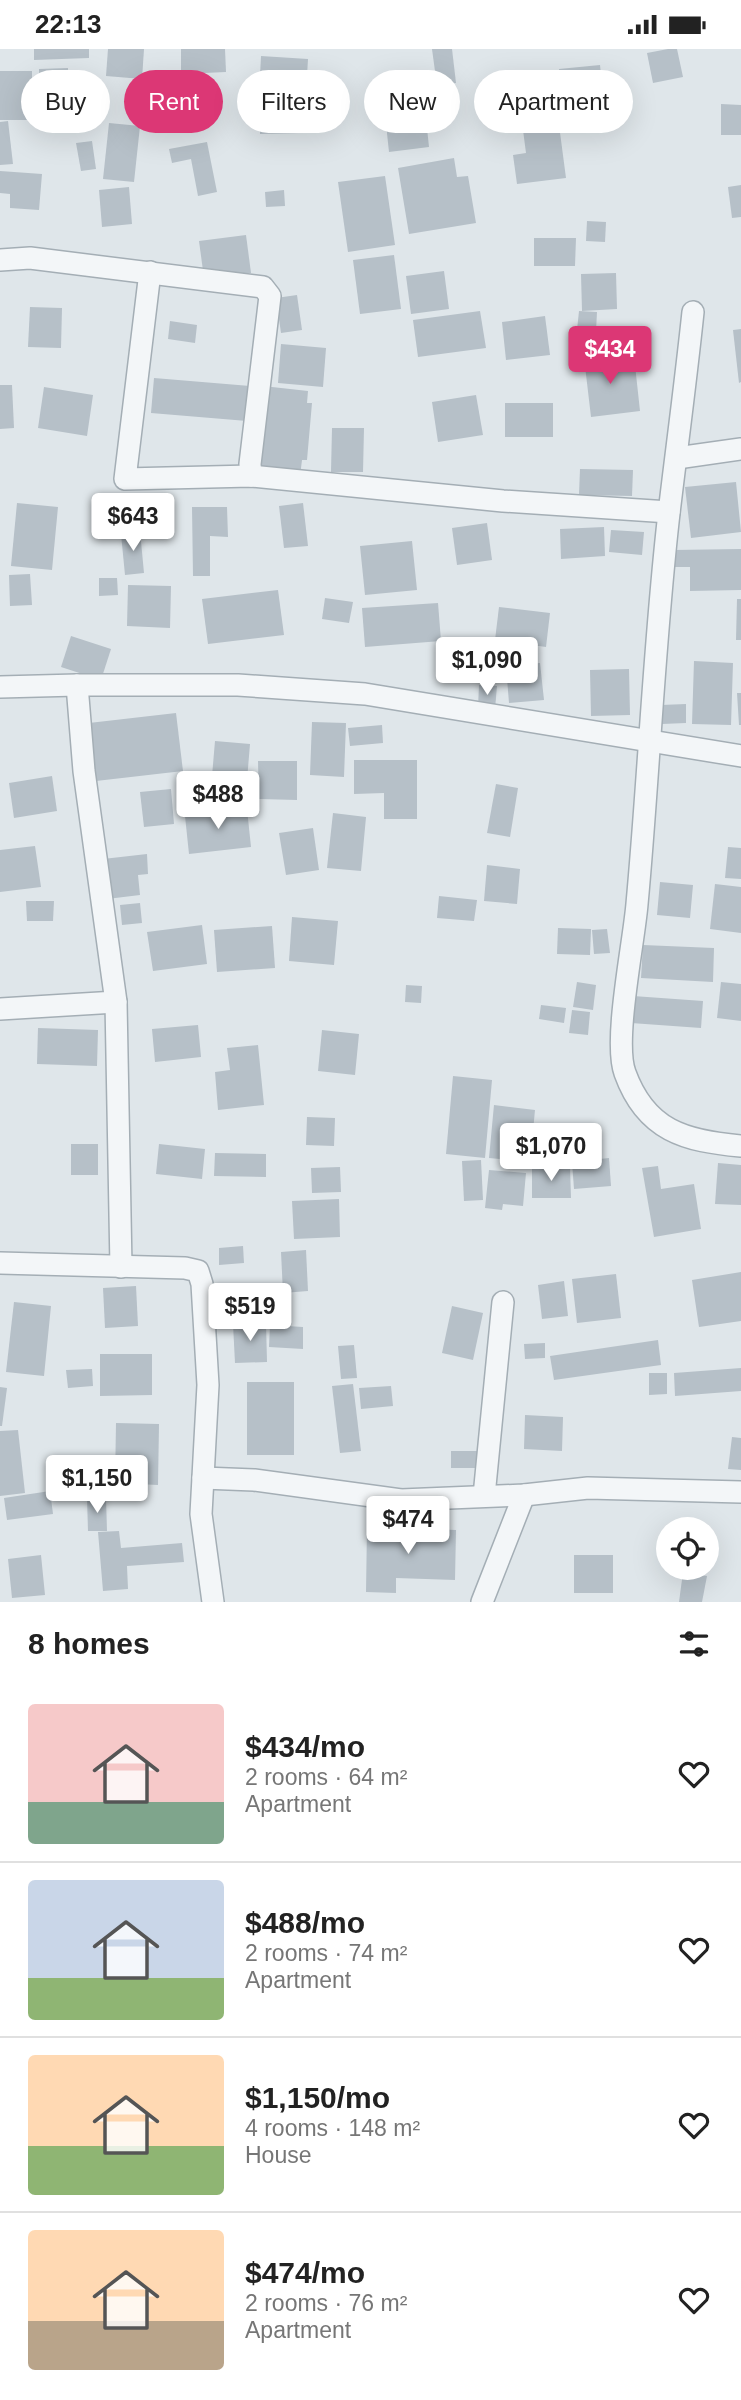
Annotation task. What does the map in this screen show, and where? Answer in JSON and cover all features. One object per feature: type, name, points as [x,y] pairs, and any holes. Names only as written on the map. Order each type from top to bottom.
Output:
[{"type":"street","points":[[0,260],[30,258],[250,283],[263,287],[270,296],[250,464],[251,476]]},
{"type":"street","points":[[150,272],[125,479],[251,476],[503,501],[669,512]]},
{"type":"street","points":[[694,312],[669,512],[652,743],[623,1017],[623,1070],[637,1099],[661,1127],[698,1142],[741,1146]]},
{"type":"street","points":[[677,458],[741,449]]},
{"type":"street","points":[[76,685],[84,771],[116,1002],[121,1267]]},
{"type":"street","points":[[0,687],[238,685],[365,694],[652,743],[741,755]]},
{"type":"street","points":[[0,1009],[116,1002]]},
{"type":"street","points":[[0,1263],[185,1268],[198,1271],[202,1284],[208,1385],[201,1514],[213,1602]]},
{"type":"street","points":[[484,1496],[503,1302]]},
{"type":"street","points":[[203,1478],[254,1480],[401,1500],[524,1495],[588,1488],[741,1492]]},
{"type":"street","points":[[482,1602],[524,1495]]},
{"type":"building","points":[[34,49],[89,49],[89,58],[34,60]]},
{"type":"building","points":[[108,49],[144,49],[143,70],[124,70],[124,78],[110,76],[110,70],[106,70]]},
{"type":"building","points":[[181,49],[225,49],[226,72],[181,70]]},
{"type":"building","points":[[432,49],[452,49],[454,70],[435,70]]},
{"type":"building","points":[[677,49],[683,77],[653,83],[647,53]]},
{"type":"building","points":[[261,56],[308,59],[307,70],[260,70]]},
{"type":"building","points":[[600,65],[601,70],[559,70]]},
{"type":"building","points":[[68,68],[68,70],[39,70]]},
{"type":"building","points":[[0,71],[21,71],[21,120],[0,120]]},
{"type":"building","points":[[721,104],[741,105],[741,135],[721,135]]},
{"type":"building","points":[[8,121],[13,164],[0,165],[0,122]]},
{"type":"building","points":[[110,123],[124,124],[124,133],[139,133],[134,182],[103,179]]},
{"type":"building","points":[[387,133],[428,133],[429,147],[389,152]]},
{"type":"building","points":[[523,133],[560,133],[566,178],[517,184],[513,155],[526,153]]},
{"type":"building","points":[[92,141],[96,169],[81,171],[76,143]]},
{"type":"building","points":[[207,142],[217,192],[198,196],[191,159],[172,163],[169,149]]},
{"type":"building","points":[[454,158],[457,177],[468,176],[476,223],[409,234],[398,168]]},
{"type":"building","points":[[0,171],[42,174],[39,210],[10,208],[10,194],[0,193]]},
{"type":"building","points":[[385,176],[395,245],[348,252],[338,182]]},
{"type":"building","points":[[741,185],[741,217],[732,218],[728,187]]},
{"type":"building","points":[[129,187],[132,224],[102,227],[99,190]]},
{"type":"building","points":[[284,190],[285,206],[266,207],[265,192]]},
{"type":"building","points":[[587,221],[606,222],[605,242],[586,241]]},
{"type":"building","points":[[246,235],[251,273],[204,278],[199,241]]},
{"type":"building","points":[[534,238],[576,238],[575,266],[534,266]]},
{"type":"building","points":[[394,255],[401,309],[360,314],[353,260]]},
{"type":"building","points":[[444,271],[449,309],[411,314],[406,276]]},
{"type":"building","points":[[616,273],[617,309],[582,311],[581,274]]},
{"type":"building","points":[[297,295],[302,330],[281,333],[276,298]]},
{"type":"building","points":[[30,307],[62,308],[61,348],[28,347]]},
{"type":"building","points":[[480,311],[486,348],[418,357],[413,320]]},
{"type":"building","points":[[579,311],[597,312],[596,331],[577,330]]},
{"type":"building","points":[[545,316],[550,355],[506,360],[502,322]]},
{"type":"building","points":[[170,321],[197,325],[195,343],[168,339]]},
{"type":"building","points":[[741,329],[741,382],[739,383],[733,330]]},
{"type":"building","points":[[281,344],[326,348],[323,387],[278,383]]},
{"type":"building","points":[[603,346],[606,369],[635,365],[640,411],[591,417],[583,349]]},
{"type":"building","points":[[154,378],[250,386],[247,421],[151,413]]},
{"type":"building","points":[[0,385],[12,385],[14,428],[0,429]]},
{"type":"building","points":[[263,386],[308,391],[307,403],[312,403],[307,460],[302,460],[300,476],[254,471]]},
{"type":"building","points":[[44,387],[93,395],[87,436],[38,428]]},
{"type":"building","points":[[476,395],[483,435],[438,442],[432,402]]},
{"type":"building","points":[[505,403],[553,403],[553,437],[505,437]]},
{"type":"building","points":[[332,428],[364,428],[363,472],[331,472]]},
{"type":"building","points":[[580,469],[633,470],[632,496],[579,495]]},
{"type":"building","points":[[736,482],[741,532],[691,538],[685,487]]},
{"type":"building","points":[[17,503],[58,507],[52,570],[11,566]]},
{"type":"building","points":[[303,503],[308,546],[284,548],[279,506]]},
{"type":"building","points":[[192,507],[227,507],[228,537],[210,536],[210,576],[193,576]]},
{"type":"building","points":[[487,523],[492,560],[457,565],[452,528]]},
{"type":"building","points":[[604,527],[605,556],[561,559],[560,529]]},
{"type":"building","points":[[611,530],[644,532],[642,555],[609,552]]},
{"type":"building","points":[[140,531],[144,573],[125,575],[121,534]]},
{"type":"building","points":[[412,541],[417,590],[365,595],[360,546]]},
{"type":"building","points":[[741,549],[741,590],[690,591],[690,567],[674,567],[673,550]]},
{"type":"building","points":[[30,574],[32,605],[10,606],[9,575]]},
{"type":"building","points":[[99,578],[117,578],[118,595],[99,596]]},
{"type":"building","points":[[128,585],[171,586],[170,628],[127,626]]},
{"type":"building","points":[[278,590],[284,635],[208,644],[202,599]]},
{"type":"building","points":[[325,598],[353,602],[349,623],[322,619]]},
{"type":"building","points":[[737,599],[741,599],[741,640],[736,640]]},
{"type":"building","points":[[438,603],[441,641],[365,647],[362,608]]},
{"type":"building","points":[[499,607],[550,613],[546,647],[495,640]]},
{"type":"building","points":[[71,636],[111,649],[101,680],[61,667]]},
{"type":"building","points":[[694,661],[733,663],[731,725],[692,724]]},
{"type":"building","points":[[540,663],[544,700],[509,703],[506,666]]},
{"type":"building","points":[[629,669],[630,715],[591,716],[590,670]]},
{"type":"building","points":[[479,685],[497,686],[495,709],[478,708]]},
{"type":"building","points":[[737,693],[741,693],[741,725],[739,725]]},
{"type":"building","points":[[686,704],[686,723],[662,724],[661,705]]},
{"type":"building","points":[[176,713],[183,771],[96,781],[89,723]]},
{"type":"building","points":[[312,722],[346,723],[344,777],[310,775]]},
{"type":"building","points":[[382,725],[383,743],[350,746],[348,728]]},
{"type":"building","points":[[215,741],[250,744],[246,792],[211,788]]},
{"type":"building","points":[[354,760],[417,760],[417,819],[384,819],[384,793],[354,794]]},
{"type":"building","points":[[258,761],[297,761],[297,800],[259,799]]},
{"type":"building","points":[[52,776],[57,811],[14,818],[9,783]]},
{"type":"building","points":[[496,784],[518,788],[510,837],[487,833]]},
{"type":"building","points":[[171,789],[174,824],[144,827],[140,792]]},
{"type":"building","points":[[247,809],[251,847],[189,854],[185,816]]},
{"type":"building","points":[[333,813],[366,817],[361,871],[327,868]]},
{"type":"building","points":[[313,828],[319,870],[286,875],[279,833]]},
{"type":"building","points":[[35,846],[41,887],[0,892],[0,850]]},
{"type":"building","points":[[728,847],[741,848],[741,879],[725,878]]},
{"type":"building","points":[[147,854],[148,874],[138,875],[140,895],[107,899],[103,859]]},
{"type":"building","points":[[487,865],[520,869],[517,904],[484,901]]},
{"type":"building","points":[[660,882],[693,885],[690,918],[657,915]]},
{"type":"building","points":[[715,884],[741,887],[741,933],[710,929]]},
{"type":"building","points":[[439,896],[477,900],[474,921],[437,918]]},
{"type":"building","points":[[26,901],[54,901],[53,921],[27,921]]},
{"type":"building","points":[[140,903],[142,923],[122,925],[120,905]]},
{"type":"building","points":[[292,917],[338,921],[334,965],[289,961]]},
{"type":"building","points":[[202,925],[207,964],[153,971],[147,932]]},
{"type":"building","points":[[272,926],[275,968],[217,972],[214,930]]},
{"type":"building","points":[[558,928],[591,929],[590,955],[557,954]]},
{"type":"building","points":[[607,929],[610,953],[594,954],[592,930]]},
{"type":"building","points":[[643,945],[714,948],[713,982],[641,978]]},
{"type":"building","points":[[577,982],[596,985],[593,1010],[573,1007]]},
{"type":"building","points":[[721,982],[741,984],[741,1021],[717,1018]]},
{"type":"building","points":[[406,985],[422,986],[421,1003],[405,1002]]},
{"type":"building","points":[[633,996],[703,1001],[701,1028],[631,1023]]},
{"type":"building","points":[[541,1005],[566,1008],[564,1023],[539,1019]]},
{"type":"building","points":[[572,1010],[590,1012],[588,1035],[569,1033]]},
{"type":"building","points":[[198,1025],[201,1057],[155,1062],[152,1029]]},
{"type":"building","points":[[38,1028],[98,1030],[97,1066],[37,1064]]},
{"type":"building","points":[[322,1030],[359,1034],[355,1075],[318,1071]]},
{"type":"building","points":[[258,1045],[264,1105],[218,1110],[215,1072],[230,1070],[227,1048]]},
{"type":"building","points":[[453,1076],[492,1080],[485,1158],[446,1154]]},
{"type":"building","points":[[494,1105],[535,1110],[530,1162],[489,1158]]},
{"type":"building","points":[[307,1117],[335,1118],[334,1146],[306,1145]]},
{"type":"building","points":[[71,1144],[98,1144],[98,1175],[71,1175]]},
{"type":"building","points":[[159,1144],[205,1149],[202,1179],[156,1174]]},
{"type":"building","points":[[215,1153],[266,1154],[266,1177],[214,1176]]},
{"type":"building","points":[[609,1158],[611,1186],[574,1189],[572,1162]]},
{"type":"building","points":[[481,1160],[483,1200],[464,1201],[462,1161]]},
{"type":"building","points":[[718,1163],[741,1165],[741,1205],[715,1204]]},
{"type":"building","points":[[658,1166],[661,1189],[694,1184],[701,1229],[654,1237],[642,1168]]},
{"type":"building","points":[[340,1167],[341,1192],[312,1193],[311,1168]]},
{"type":"building","points":[[570,1167],[571,1198],[532,1198],[532,1168]]},
{"type":"building","points":[[489,1170],[526,1173],[523,1206],[503,1204],[502,1210],[485,1208]]},
{"type":"building","points":[[339,1199],[340,1237],[294,1239],[292,1201]]},
{"type":"building","points":[[243,1246],[244,1263],[219,1265],[219,1248]]},
{"type":"building","points":[[306,1250],[308,1291],[283,1293],[281,1252]]},
{"type":"building","points":[[741,1272],[741,1321],[699,1327],[692,1280]]},
{"type":"building","points":[[616,1274],[621,1318],[577,1323],[572,1279]]},
{"type":"building","points":[[564,1281],[568,1316],[542,1319],[538,1285]]},
{"type":"building","points":[[136,1286],[138,1326],[105,1328],[103,1288]]},
{"type":"building","points":[[14,1302],[51,1306],[44,1376],[6,1372]]},
{"type":"building","points":[[452,1306],[483,1313],[473,1360],[442,1353]]},
{"type":"building","points":[[266,1323],[267,1362],[235,1363],[233,1324]]},
{"type":"building","points":[[270,1325],[303,1327],[303,1349],[269,1347]]},
{"type":"building","points":[[658,1340],[661,1365],[554,1380],[550,1356]]},
{"type":"building","points":[[545,1343],[545,1358],[525,1359],[524,1344]]},
{"type":"building","points":[[354,1345],[357,1378],[341,1379],[338,1346]]},
{"type":"building","points":[[100,1354],[152,1354],[152,1395],[100,1396]]},
{"type":"building","points":[[741,1368],[741,1391],[675,1396],[674,1373]]},
{"type":"building","points":[[92,1369],[93,1386],[68,1388],[66,1370]]},
{"type":"building","points":[[649,1373],[667,1373],[667,1394],[649,1395]]},
{"type":"building","points":[[247,1382],[294,1382],[294,1455],[247,1455]]},
{"type":"building","points":[[353,1384],[361,1451],[340,1453],[332,1386]]},
{"type":"building","points":[[391,1386],[393,1406],[361,1409],[359,1388]]},
{"type":"building","points":[[0,1387],[7,1388],[2,1426],[0,1426]]},
{"type":"building","points":[[525,1415],[563,1417],[562,1451],[524,1449]]},
{"type":"building","points":[[116,1423],[159,1424],[158,1485],[115,1483]]},
{"type":"building","points":[[18,1430],[25,1493],[0,1496],[0,1431]]},
{"type":"building","points":[[732,1437],[741,1438],[741,1470],[728,1469]]},
{"type":"building","points":[[451,1451],[483,1451],[483,1468],[451,1468]]},
{"type":"building","points":[[50,1491],[53,1514],[7,1520],[4,1498]]},
{"type":"building","points":[[87,1499],[106,1499],[107,1531],[88,1531]]},
{"type":"building","points":[[367,1527],[456,1530],[455,1580],[396,1578],[396,1593],[366,1592]]},
{"type":"building","points":[[119,1531],[121,1548],[182,1543],[184,1562],[127,1566],[128,1589],[103,1591],[98,1532]]},
{"type":"building","points":[[41,1555],[45,1595],[12,1598],[8,1559]]},
{"type":"building","points":[[574,1555],[613,1555],[613,1593],[574,1593]]},
{"type":"building","points":[[682,1580],[706,1580],[702,1602],[679,1602]]}]
